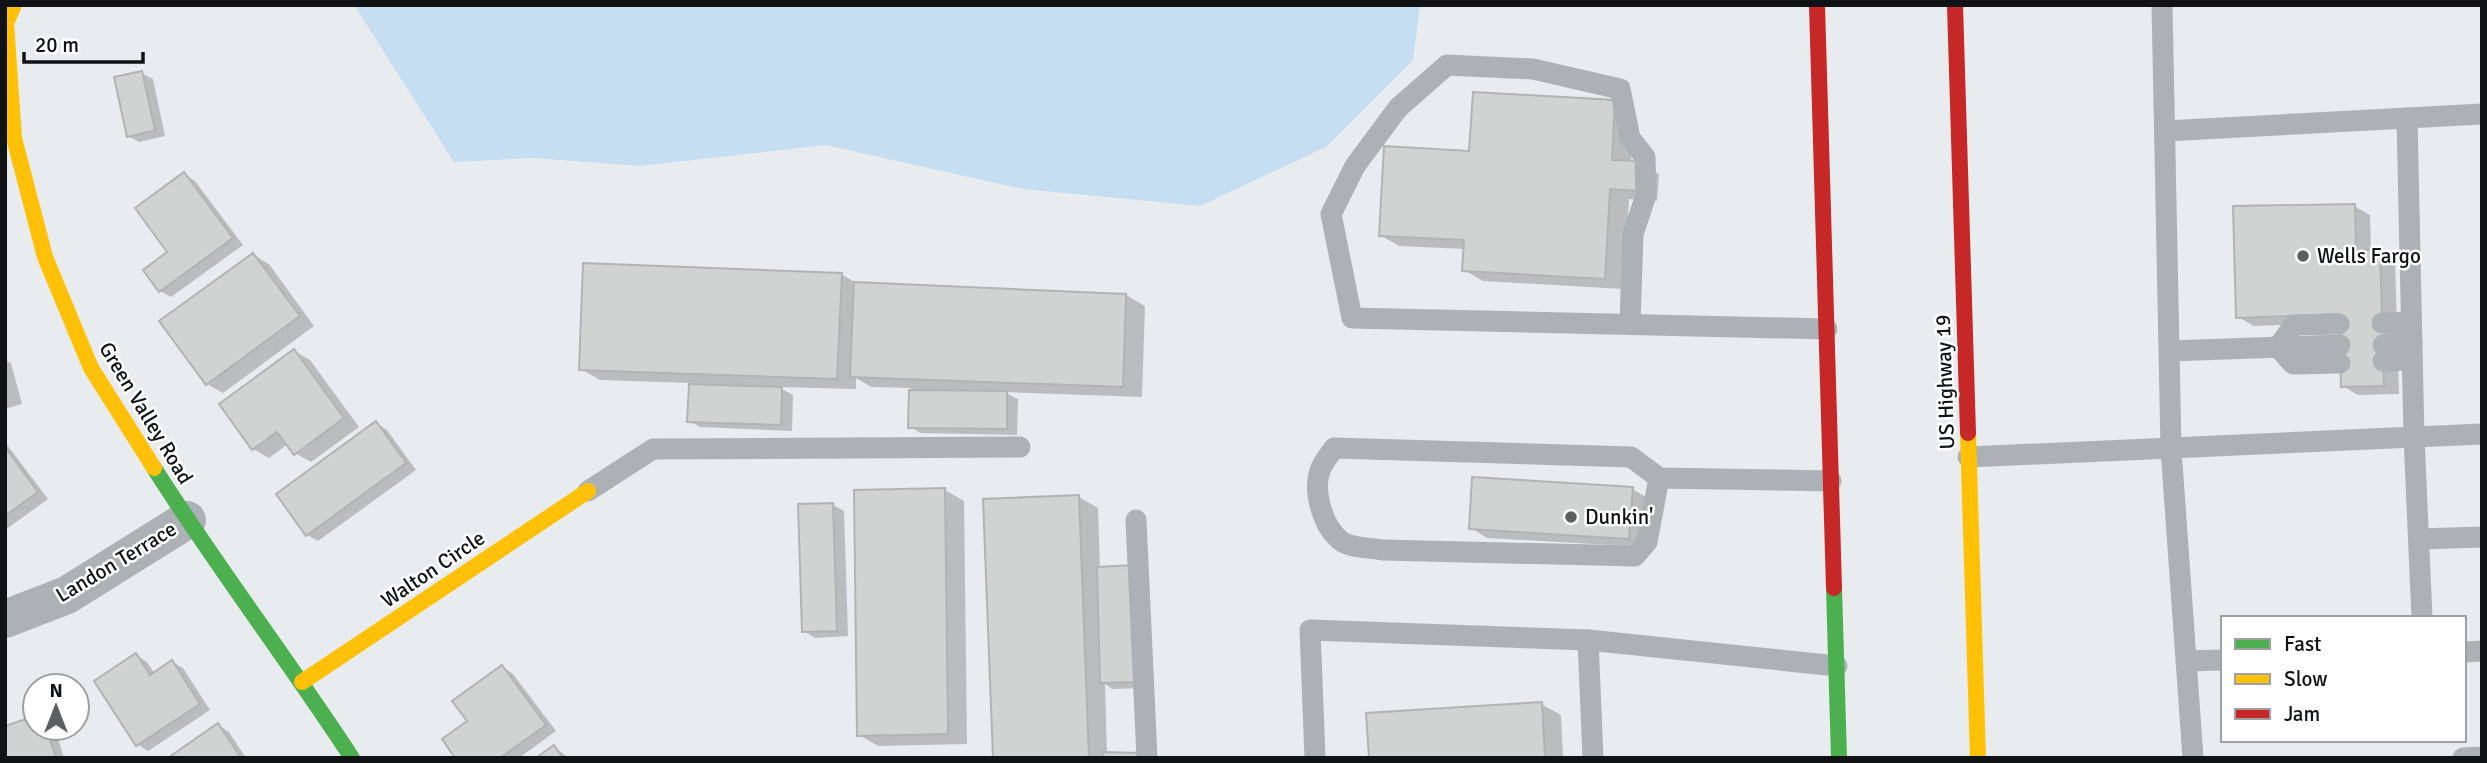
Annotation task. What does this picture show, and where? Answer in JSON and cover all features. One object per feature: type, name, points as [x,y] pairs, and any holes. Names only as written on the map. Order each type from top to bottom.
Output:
[{"type":"main road","name":"Green Valley Road","points":[[14,5],[6,23],[14,138],[45,257],[91,368],[187,520],[302,682],[352,758]]},
{"type":"main road","points":[[1817,5],[1839,758]]},
{"type":"main road","name":"US Highway 19","points":[[1955,5],[1978,758]]},
{"type":"main road","name":"Walton Circle","points":[[302,682],[588,491]]},
{"type":"main road","points":[[1836,666],[1854,745]]},
{"type":"street","name":"Landon Terrace","points":[[5,619],[67,595],[187,520]]},
{"type":"lane","points":[[2162,5],[2171,449],[2193,758]]},
{"type":"lane","points":[[1630,324],[1633,234],[1646,195],[1645,157],[1630,138],[1620,89],[1533,69],[1447,65],[1398,108],[1355,166],[1331,214],[1352,318],[1827,329]]},
{"type":"lane","points":[[2165,131],[2482,114]]},
{"type":"lane","points":[[2407,118],[2414,437],[2423,616]]},
{"type":"lane","points":[[2382,323],[2412,341]]},
{"type":"lane","points":[[2278,347],[2294,325],[2339,324]]},
{"type":"lane","points":[[2383,353],[2412,341]]},
{"type":"lane","points":[[2169,351],[2278,347]]},
{"type":"lane","points":[[2278,347],[2293,364],[2340,354]]},
{"type":"lane","points":[[1968,457],[2482,433]]},
{"type":"lane","points":[[588,491],[653,449],[1020,447]]},
{"type":"lane","points":[[1659,478],[1647,542],[1635,556],[1383,550],[1342,542],[1329,527],[1320,507],[1318,486],[1320,468],[1334,448],[1631,457],[1659,478],[1831,481]]},
{"type":"lane","points":[[1136,520],[1147,758]]},
{"type":"lane","points":[[2419,539],[2482,537]]},
{"type":"lane","points":[[1315,758],[1310,630],[1588,640],[1836,666]]},
{"type":"lane","points":[[1588,640],[1593,758]]},
{"type":"lane","points":[[2186,661],[2221,660]]},
{"type":"lane","points":[[2463,758],[2482,757]]},
{"type":"shaded area","points":[[354,5],[1420,5],[1413,60],[1326,147],[1200,206],[1023,189],[826,145],[640,166],[532,158],[454,162]]},
{"type":"building","points":[[142,71],[155,130],[127,137],[114,77]]},
{"type":"building","points":[[1473,92],[1615,100],[1612,160],[1640,161],[1638,191],[1610,189],[1605,279],[1462,271],[1464,240],[1379,236],[1384,146],[1469,151]]},
{"type":"building","points":[[184,172],[233,238],[159,292],[143,270],[167,252],[135,208]]},
{"type":"building","points":[[2355,204],[2356,250],[2380,250],[2384,386],[2341,387],[2339,314],[2236,318],[2233,206]]},
{"type":"building","points":[[253,253],[300,316],[206,385],[159,321]]},
{"type":"building","points":[[583,263],[842,273],[837,379],[579,370]]},
{"type":"building","points":[[854,282],[1126,294],[1123,387],[850,377]]},
{"type":"building","points":[[294,349],[344,418],[294,455],[277,432],[252,450],[219,404]]},
{"type":"building","points":[[689,384],[782,387],[781,425],[687,422]]},
{"type":"building","points":[[909,390],[1007,391],[1007,429],[908,428]]},
{"type":"building","points":[[376,421],[406,463],[306,536],[276,494]]},
{"type":"building","points":[[5,447],[38,492],[5,516]]},
{"type":"building","points":[[1472,477],[1633,487],[1629,539],[1469,529]]},
{"type":"building","points":[[945,488],[948,734],[857,736],[854,490]]},
{"type":"building","points":[[1079,495],[1089,758],[993,758],[983,499]]},
{"type":"building","points":[[833,503],[837,631],[802,632],[798,504]]},
{"type":"building","points":[[1134,565],[1136,682],[1100,683],[1097,567]]},
{"type":"building","points":[[136,653],[150,675],[172,660],[200,704],[136,746],[94,681]]},
{"type":"building","points":[[502,665],[546,725],[500,758],[455,758],[442,739],[467,721],[452,701]]},
{"type":"building","points":[[1542,702],[1545,758],[1369,758],[1366,713]]},
{"type":"building","points":[[21,721],[21,742],[51,742],[56,758],[5,758],[5,726]]},
{"type":"building","points":[[218,723],[241,758],[168,758]]},
{"type":"building","points":[[554,745],[563,758],[536,758]]},
{"type":"building","points":[[1103,752],[1140,753],[1140,758],[1103,758]]},
{"type":"traffic: fast","points":[[154,468],[352,758]]},
{"type":"traffic: fast","points":[[1834,588],[1839,758]]},
{"type":"traffic: slow","points":[[14,5],[6,23],[14,138],[45,257],[91,368],[154,468]]},
{"type":"traffic: slow","points":[[1968,433],[1978,758]]},
{"type":"traffic: slow","points":[[302,682],[588,491]]},
{"type":"traffic: jam","points":[[1817,5],[1834,588]]},
{"type":"traffic: jam","points":[[1955,5],[1968,433]]},
{"type":"place","name":"Wells Fargo","points":[[2303,256]]},
{"type":"place","name":"Dunkin'","points":[[1571,517]]}]
